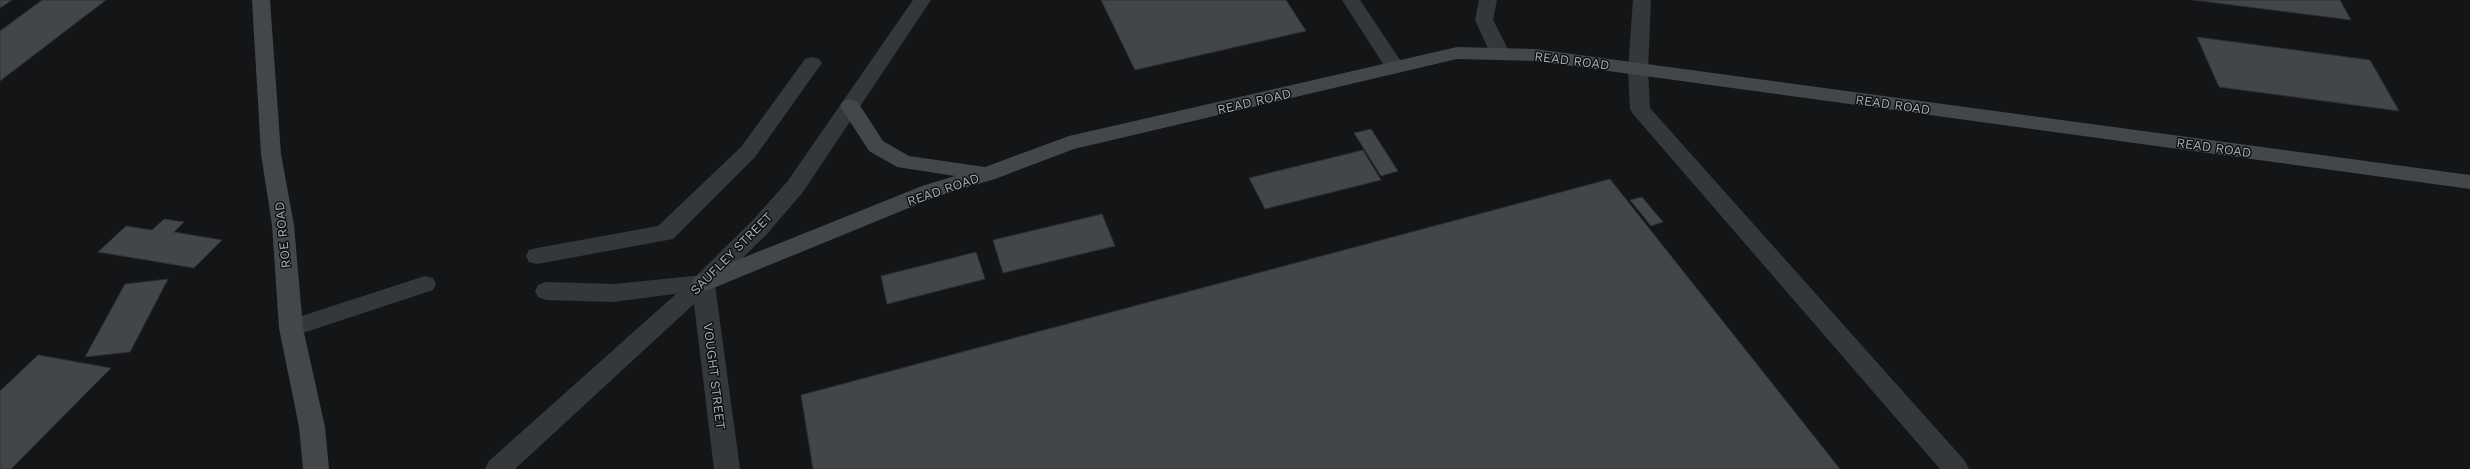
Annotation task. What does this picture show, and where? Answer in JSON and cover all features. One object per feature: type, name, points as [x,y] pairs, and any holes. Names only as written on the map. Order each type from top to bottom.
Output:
[{"type":"street","name":"ROE ROAD","points":[[261,0],[271,154],[283,225],[291,328],[312,427],[316,469]]},
{"type":"street","name":"SAUFLEY STREET","points":[[498,469],[703,283],[759,228],[795,187],[922,0]]},
{"type":"street","points":[[1351,0],[1394,66]]},
{"type":"street","points":[[1488,0],[1484,20],[1500,53]]},
{"type":"street","points":[[1642,0],[1638,69],[1640,108],[1956,469]]},
{"type":"street","name":"READ ROAD","points":[[703,283],[930,191],[988,174],[1069,143],[1394,66],[1457,53],[1500,53],[1638,69],[2470,182]]},
{"type":"street","points":[[537,256],[665,232],[748,152],[812,63]]},
{"type":"street","points":[[850,106],[876,146],[904,162],[988,174]]},
{"type":"street","points":[[546,291],[614,293],[703,283]]},
{"type":"street","name":"VOUGHT STREET","points":[[703,283],[727,469]]},
{"type":"street","points":[[291,328],[425,284]]},
{"type":"building","points":[[0,0],[12,0],[0,8]]},
{"type":"building","points":[[42,0],[106,0],[0,81],[0,31]]},
{"type":"building","points":[[1101,0],[1286,0],[1306,31],[1135,70]]},
{"type":"building","points":[[2193,0],[2340,0],[2351,20]]},
{"type":"building","points":[[2197,37],[2370,60],[2399,111],[2219,87]]},
{"type":"building","points":[[1371,129],[1398,171],[1381,176],[1354,133]]},
{"type":"building","points":[[1363,150],[1381,180],[1265,209],[1249,178]]},
{"type":"building","points":[[1610,179],[1840,469],[813,469],[801,395]]},
{"type":"building","points":[[1642,197],[1663,222],[1651,226],[1630,200]]},
{"type":"building","points":[[1102,214],[1115,246],[1003,273],[993,240]]},
{"type":"building","points":[[164,219],[184,222],[174,232],[222,240],[194,268],[98,252],[126,226],[152,230]]},
{"type":"building","points":[[976,252],[985,279],[887,304],[881,276]]},
{"type":"building","points":[[168,279],[130,352],[85,357],[125,284]]},
{"type":"building","points":[[38,355],[111,368],[11,469],[0,469],[0,391]]}]
